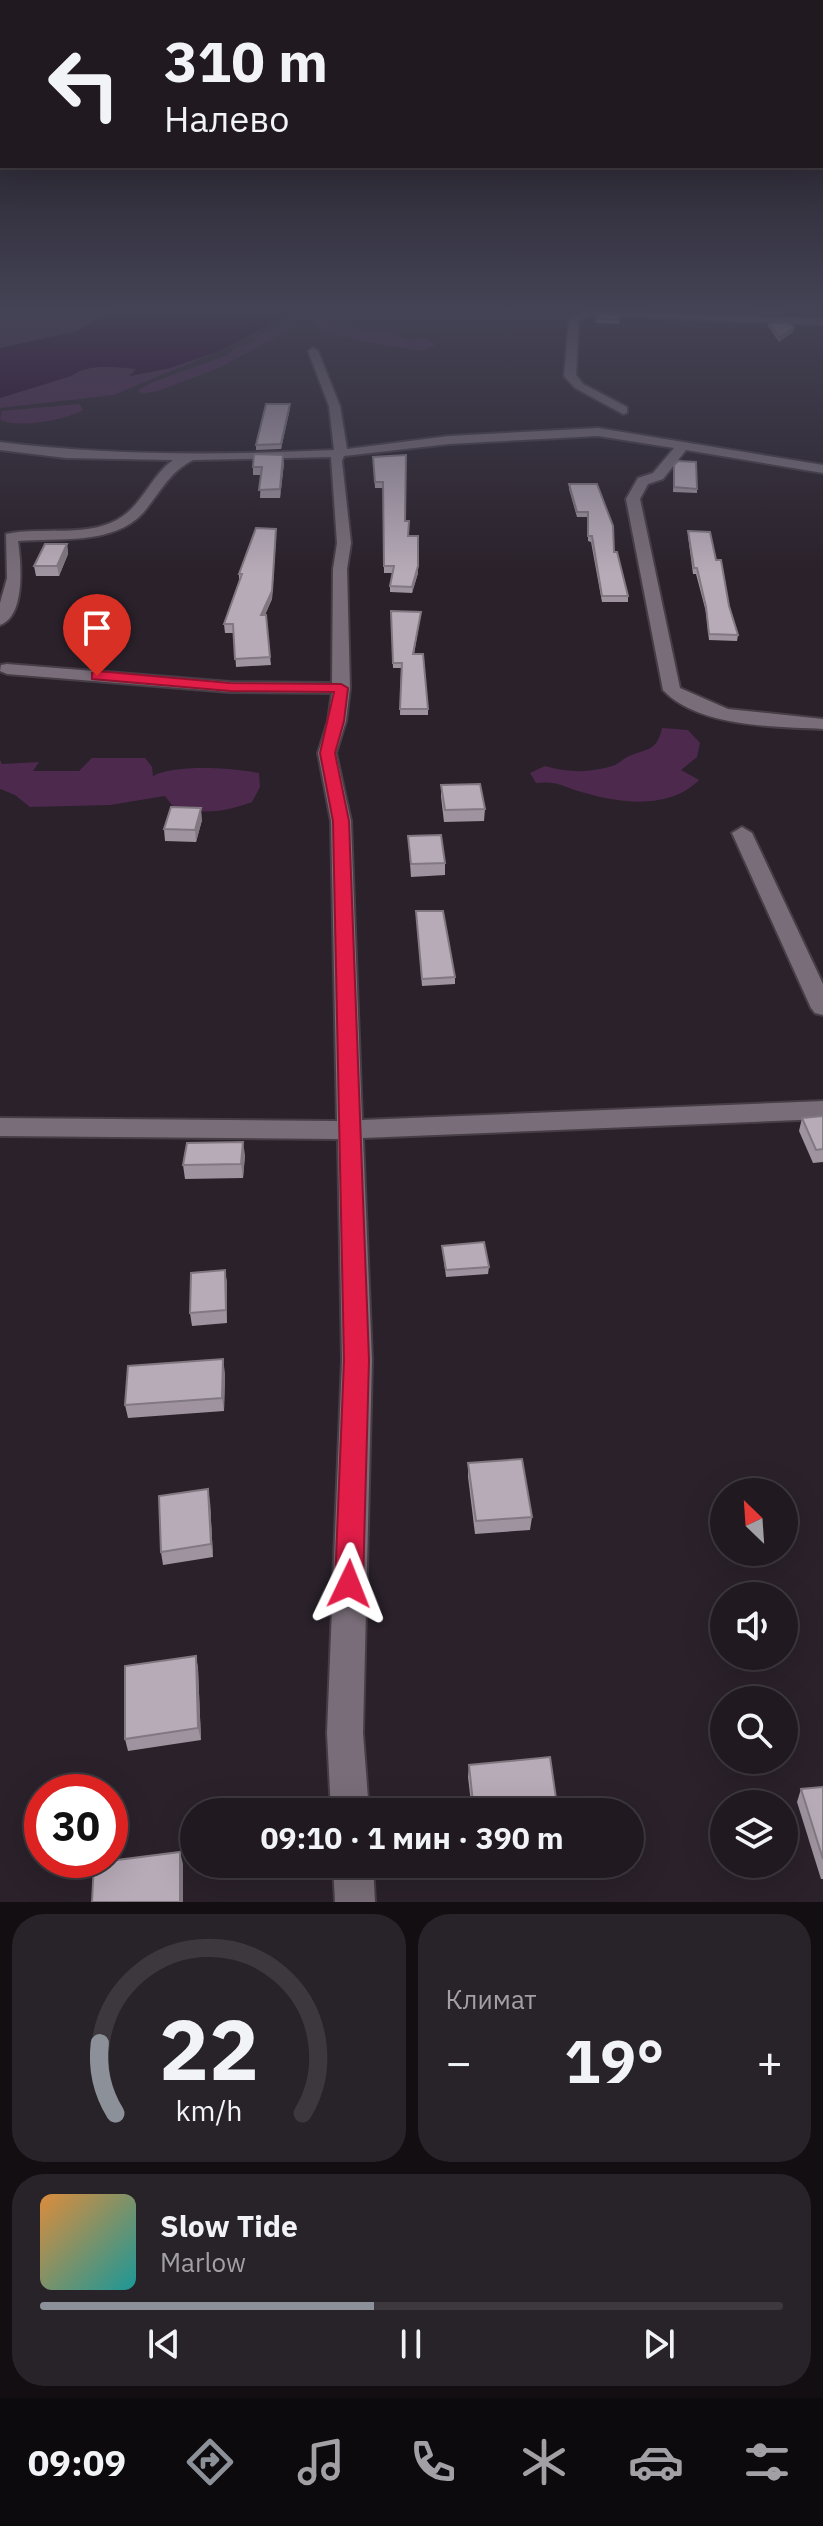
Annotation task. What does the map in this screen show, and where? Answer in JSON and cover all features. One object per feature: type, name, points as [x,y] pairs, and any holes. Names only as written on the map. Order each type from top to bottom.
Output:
[{"type":"street","points":[[332,397],[341,453],[336,461],[344,543],[340,569],[341,688],[337,721],[327,753],[341,821],[357,1360],[345,1733],[349,1798]]},
{"type":"street","points":[[599,397],[623,410]]},
{"type":"street","points":[[0,446],[66,454],[190,458],[341,453],[449,440],[598,432],[823,469]]},
{"type":"street","points":[[682,447],[668,460],[658,476],[643,481],[633,499],[672,690],[691,704],[721,715],[823,724]]},
{"type":"street","points":[[0,620],[13,593],[16,567],[11,537],[114,526],[142,506],[172,464],[190,458]]},
{"type":"street","points":[[668,460],[781,464]]},
{"type":"street","points":[[2,669],[230,687],[341,688]]},
{"type":"street","points":[[742,833],[823,1008]]},
{"type":"street","points":[[0,1127],[349,1130],[823,1110]]},
{"type":"street","points":[[354,1878],[355,1902]]},
{"type":"shaded area","points":[[4,397],[99,397],[0,408],[0,398]]},
{"type":"shaded area","points":[[80,404],[83,410],[55,420],[17,424],[0,419],[2,411]]},
{"type":"shaded area","points":[[662,728],[688,730],[700,743],[697,757],[681,770],[699,780],[672,796],[642,802],[609,799],[554,783],[536,783],[530,773],[545,766],[580,771],[615,765],[652,747],[658,741]]},
{"type":"shaded area","points":[[92,758],[145,758],[152,767],[153,776],[190,768],[259,773],[260,787],[252,802],[206,811],[175,809],[165,796],[110,805],[30,807],[15,795],[0,789],[0,760],[2,764],[39,762],[33,771],[79,771]]},
{"type":"building","points":[[266,404],[290,404],[281,444],[256,445]]},
{"type":"building","points":[[254,454],[283,455],[280,489],[259,490],[262,467],[253,467]]},
{"type":"building","points":[[406,455],[405,521],[409,521],[408,536],[418,536],[418,566],[412,587],[390,586],[394,566],[384,566],[383,482],[375,482],[373,457]]},
{"type":"building","points":[[678,461],[696,462],[697,489],[674,487],[674,465]]},
{"type":"building","points":[[569,484],[597,484],[613,526],[614,552],[617,552],[628,596],[602,596],[592,536],[588,536],[588,512],[577,512]]},
{"type":"building","points":[[256,528],[276,529],[272,591],[261,615],[266,615],[270,657],[235,659],[233,624],[224,624]]},
{"type":"building","points":[[688,531],[710,532],[716,560],[721,560],[738,635],[709,634],[706,607],[697,568],[694,568]]},
{"type":"building","points":[[45,544],[67,544],[57,566],[34,566]]},
{"type":"building","points":[[391,611],[421,612],[413,654],[423,654],[428,709],[400,709],[402,663],[393,663]]},
{"type":"building","points":[[480,784],[485,809],[445,810],[441,785]]},
{"type":"building","points":[[171,807],[201,808],[195,830],[164,829]]},
{"type":"building","points":[[441,835],[445,863],[411,864],[408,836]]},
{"type":"building","points":[[416,911],[443,911],[455,977],[422,979]]},
{"type":"building","points":[[823,1116],[823,1149],[816,1150],[802,1118]]},
{"type":"building","points":[[243,1142],[241,1164],[183,1165],[187,1143]]},
{"type":"building","points":[[484,1242],[489,1267],[446,1270],[442,1246]]},
{"type":"building","points":[[225,1270],[226,1310],[190,1313],[191,1273]]},
{"type":"building","points":[[223,1359],[222,1398],[125,1405],[128,1366]]},
{"type":"building","points":[[522,1459],[532,1517],[476,1521],[468,1463]]},
{"type":"building","points":[[208,1489],[211,1544],[161,1552],[159,1496]]},
{"type":"building","points":[[196,1656],[198,1728],[125,1739],[125,1666]]},
{"type":"building","points":[[550,1757],[556,1798],[473,1798],[469,1765]]},
{"type":"building","points":[[823,1787],[823,1859],[801,1789]]},
{"type":"building","points":[[180,1852],[180,1902],[92,1902],[93,1878],[128,1878],[128,1859]]},
{"type":"route","points":[[97,676],[230,687],[341,688],[337,721],[327,753],[341,821],[357,1360],[349,1584]]}]
